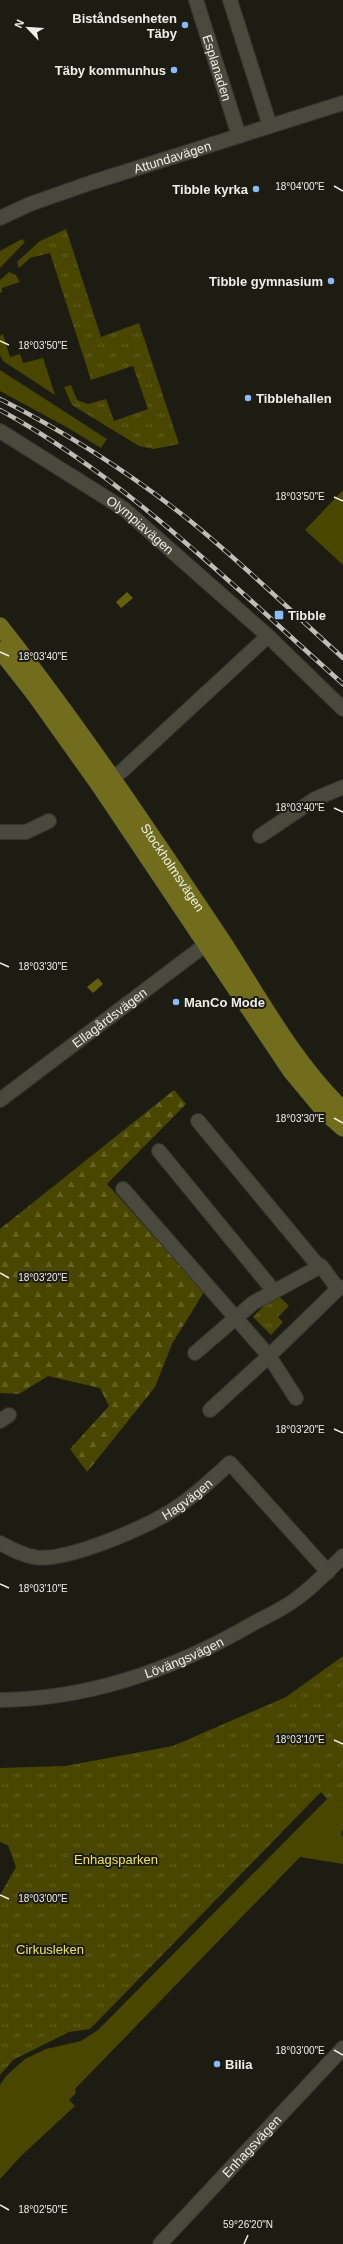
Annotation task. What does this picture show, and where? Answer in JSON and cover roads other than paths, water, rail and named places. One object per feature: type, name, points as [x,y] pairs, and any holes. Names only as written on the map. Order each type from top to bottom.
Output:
[{"type":"main road","name":"Stockholmsvägen","points":[[0,626],[45,685],[106,782],[212,940],[302,1062],[343,1110]]},
{"type":"main road","name":"Stockholmsvägen","points":[[0,650],[106,782]]},
{"type":"main road","name":"Stockholmsvägen","points":[[212,940],[291,1071],[326,1113],[343,1128]]},
{"type":"street","name":"Esplanaden","points":[[196,0],[239,136]]},
{"type":"street","points":[[230,0],[270,126]]},
{"type":"street","name":"Attundavägen","points":[[1,215],[90,183],[343,103]]},
{"type":"street","name":"Olympiavägen","points":[[0,431],[124,509],[268,636],[343,709]]},
{"type":"street","points":[[106,782],[268,636]]},
{"type":"street","points":[[260,836],[315,799],[343,787]]},
{"type":"street","points":[[0,832],[26,832],[49,821]]},
{"type":"street","name":"Ellagårdsvägen","points":[[0,1100],[212,940]]},
{"type":"street","points":[[198,1121],[316,1263],[321,1266],[336,1286],[342,1286]]},
{"type":"street","points":[[159,1151],[273,1290]]},
{"type":"street","points":[[123,1189],[270,1356],[296,1398]]},
{"type":"street","points":[[195,1353],[253,1303],[273,1290],[321,1266]]},
{"type":"street","points":[[210,1410],[270,1356],[342,1286]]},
{"type":"street","name":"Hagvägen","points":[[0,1543],[16,1552],[34,1557],[67,1555],[98,1544],[168,1513],[192,1496],[230,1463],[328,1572]]},
{"type":"street","name":"Lövängsvägen","points":[[0,1700],[57,1696],[115,1684],[171,1665],[234,1635],[296,1600],[328,1572],[343,1556]]},
{"type":"street","name":"Enhagsvägen","points":[[160,2244],[343,2048]]},
{"type":"railway","points":[[0,399],[74,440],[121,470],[167,503],[228,553],[343,658]]},
{"type":"railway","points":[[0,410],[47,438],[93,469],[136,502],[221,573],[343,684]]},
{"type":"place","name":"Biståndsenheten Täby","points":[[185,25]]},
{"type":"place","name":"Täby kommunhus","points":[[174,70]]},
{"type":"place","name":"Tibble kyrka","points":[[256,189]]},
{"type":"place","name":"Tibble gymnasium","points":[[331,281]]},
{"type":"place","name":"Tibblehallen","points":[[248,398]]},
{"type":"place","name":"Tibble","points":[[279,615]]},
{"type":"place","name":"ManCo Mode","points":[[176,1002]]},
{"type":"place","name":"Bilia","points":[[217,2064]]},
{"type":"park label","name":"Enhagsparken","points":[[116,1859]]},
{"type":"park label","name":"Cirkusleken","points":[[50,1949]]}]
